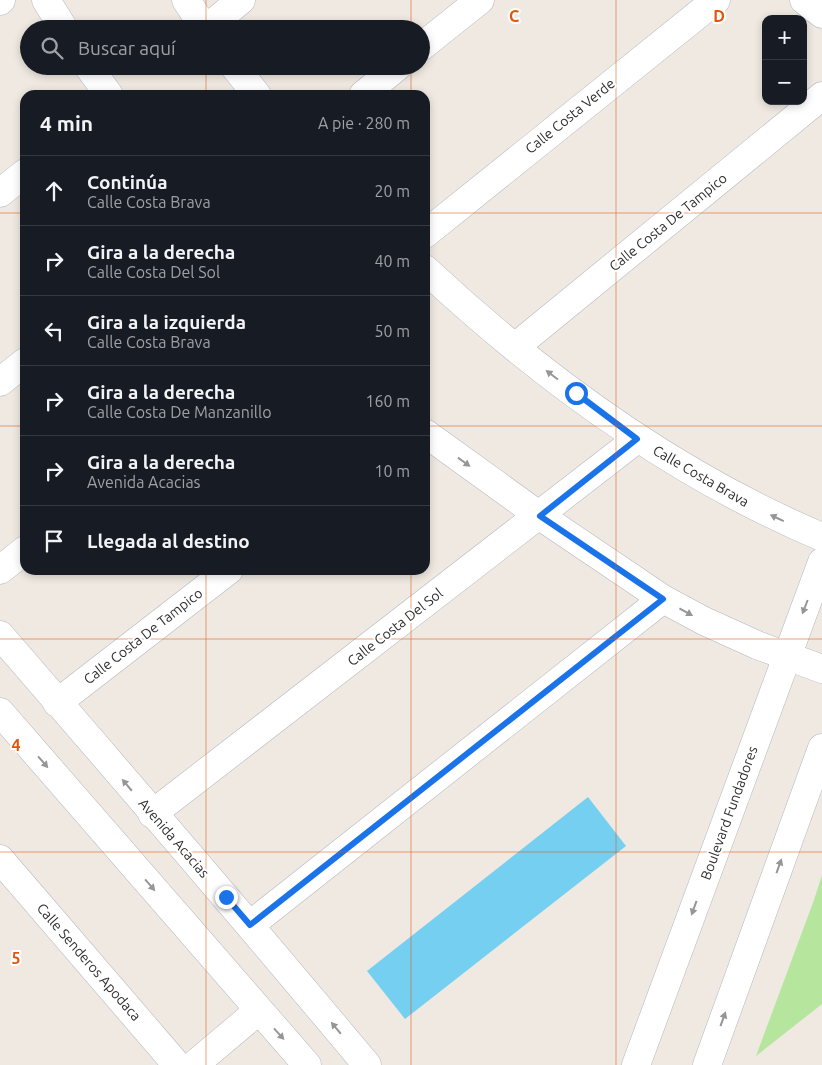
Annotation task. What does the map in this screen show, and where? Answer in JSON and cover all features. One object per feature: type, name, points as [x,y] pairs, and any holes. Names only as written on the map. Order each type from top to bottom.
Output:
[{"type":"street","points":[[46,0],[58,20]]},
{"type":"street","points":[[186,0],[200,20]]},
{"type":"street","points":[[217,20],[241,0]]},
{"type":"street","points":[[430,41],[480,0]]},
{"type":"street","name":"Calle Costa Verde","points":[[430,230],[716,0]]},
{"type":"street","points":[[804,0],[822,14]]},
{"type":"street","points":[[95,75],[105,90]]},
{"type":"street","points":[[241,75],[253,90]]},
{"type":"street","points":[[368,90],[387,75]]},
{"type":"street","name":"Calle Costa De Tampico","points":[[515,347],[822,96]]},
{"type":"street","points":[[0,193],[20,177]]},
{"type":"street","name":"Calle Costa Brava","points":[[430,274],[464,306],[515,347],[637,439],[693,473],[777,518],[822,537]]},
{"type":"street","points":[[0,382],[20,366]]},
{"type":"street","points":[[430,437],[540,516],[663,599],[704,621],[786,656],[822,669]]},
{"type":"street","name":"Calle Costa Del Sol","points":[[152,814],[540,516],[637,439]]},
{"type":"street","points":[[0,570],[20,554]]},
{"type":"street","name":"Boulevard Fundadores","points":[[636,1065],[822,562]]},
{"type":"street","name":"Calle Costa De Tampico","points":[[57,703],[223,575]]},
{"type":"street","points":[[250,925],[663,599]]},
{"type":"street","name":"Avenida Acacias","points":[[4,646],[57,703],[250,925],[367,1065]]},
{"type":"street","points":[[0,712],[258,1011],[307,1065]]},
{"type":"street","points":[[707,1065],[822,748]]},
{"type":"street","name":"Calle Senderos Apodaca","points":[[0,859],[177,1065]]},
{"type":"street","points":[[194,1065],[258,1011]]},
{"type":"green space","points":[[822,875],[822,1004],[756,1056],[814,900]]},
{"type":"water","points":[[588,797],[626,846],[405,1019],[367,971]]},
{"type":"route","points":[[226,897],[250,925],[663,599],[540,516],[637,439],[576,393]]}]
